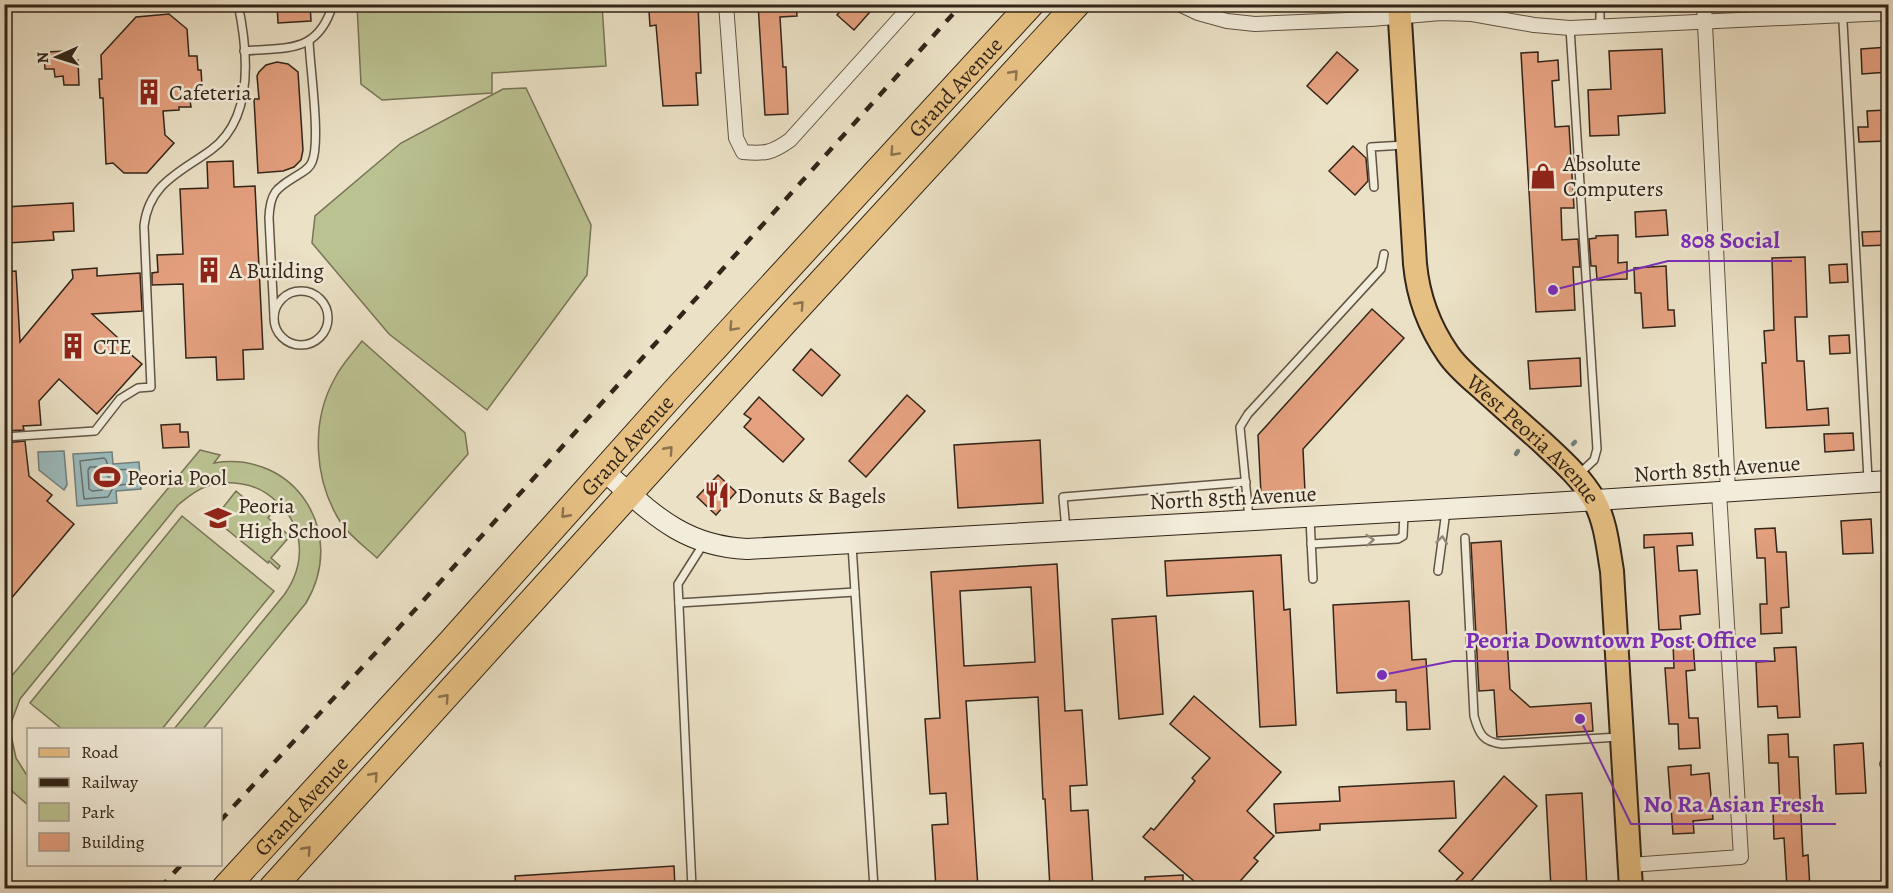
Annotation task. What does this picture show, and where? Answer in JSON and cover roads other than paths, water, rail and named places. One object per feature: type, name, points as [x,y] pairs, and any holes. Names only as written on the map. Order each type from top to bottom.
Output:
[{"type":"highway","name":"Grand Avenue","points":[[225,888],[1031,4]]},
{"type":"highway","name":"Grand Avenue","points":[[272,888],[1077,4]]},
{"type":"highway","points":[[948,94],[975,117]]},
{"type":"highway","points":[[383,715],[406,741]]},
{"type":"main road","name":"West Peoria Avenue","points":[[1400,11],[1416,274],[1422,298],[1438,338],[1449,355],[1463,372],[1550,449],[1577,477],[1594,500],[1604,524],[1612,571],[1631,888]]},
{"type":"street","points":[[726,4],[736,138],[743,152],[760,154],[775,150],[790,140],[909,8],[910,4]]},
{"type":"street","points":[[1179,4],[1198,13],[1227,21],[1255,24],[1400,11],[1472,14],[1533,25],[1570,28],[1704,22],[1842,10],[1888,13]]},
{"type":"street","points":[[1630,865],[1741,857],[1723,492],[1704,4]]},
{"type":"street","name":"North 85th Avenue","points":[[604,471],[677,531],[704,543],[731,549],[1888,481]]},
{"type":"lane","points":[[4,437],[95,430],[120,399],[138,388],[152,387],[144,226],[146,212],[156,193],[171,178],[213,149],[229,132],[240,107],[244,89],[244,51],[238,4]]},
{"type":"lane","points":[[244,51],[299,45],[315,38],[328,21],[333,4]]},
{"type":"lane","points":[[1599,4],[1600,27]]},
{"type":"lane","points":[[1842,10],[1868,482]]},
{"type":"lane","points":[[1570,28],[1597,449],[1594,460],[1577,477]]},
{"type":"lane","points":[[274,315],[281,300],[296,292],[304,292],[312,294],[325,305],[328,322],[325,330],[314,342],[298,345],[290,343],[278,332],[274,315],[269,203],[279,187],[306,170],[311,164],[316,147],[309,41]]},
{"type":"lane","points":[[1374,187],[1371,147],[1407,145]]},
{"type":"lane","points":[[1250,520],[1240,427],[1248,414],[1381,268],[1384,254]]},
{"type":"lane","points":[[1066,530],[1063,497],[1246,482]]},
{"type":"lane","points":[[1438,571],[1446,508]]},
{"type":"lane","points":[[1311,544],[1398,539],[1403,536],[1404,511]]},
{"type":"lane","points":[[1310,516],[1313,579]]},
{"type":"lane","points":[[1465,538],[1474,716],[1482,736],[1491,743],[1502,744],[1622,737]]},
{"type":"lane","points":[[852,542],[874,888]]},
{"type":"lane","points":[[692,888],[678,584],[704,543]]},
{"type":"lane","points":[[679,603],[855,592]]},
{"type":"water","points":[[64,451],[67,485],[64,490],[39,470],[38,452]]},
{"type":"water","name":"Peoria Pool","points":[[112,452],[113,464],[139,462],[141,489],[116,491],[117,503],[77,506],[73,454]]},
{"type":"railway","points":[[222,819],[394,633],[962,4]]},
{"type":"railway","points":[[160,888],[180,866]]},
{"type":"place","name":"Cafeteria","points":[[149,92]]},
{"type":"place","name":"Absolute Computers","points":[[1543,176]]},
{"type":"place","name":"A Building","points":[[209,270]]},
{"type":"place","name":"808 Social","points":[[1553,290]]},
{"type":"place","name":"CTE","points":[[73,346]]},
{"type":"place","name":"Peoria Pool","points":[[107,477]]},
{"type":"place","name":"Donuts & Bagels","points":[[717,495]]},
{"type":"place","name":"Peoria High School","points":[[218,518]]},
{"type":"place","name":"Peoria Downtown Post Office","points":[[1382,675]]},
{"type":"place","name":"No Ra Asian Fresh","points":[[1580,719]]}]
